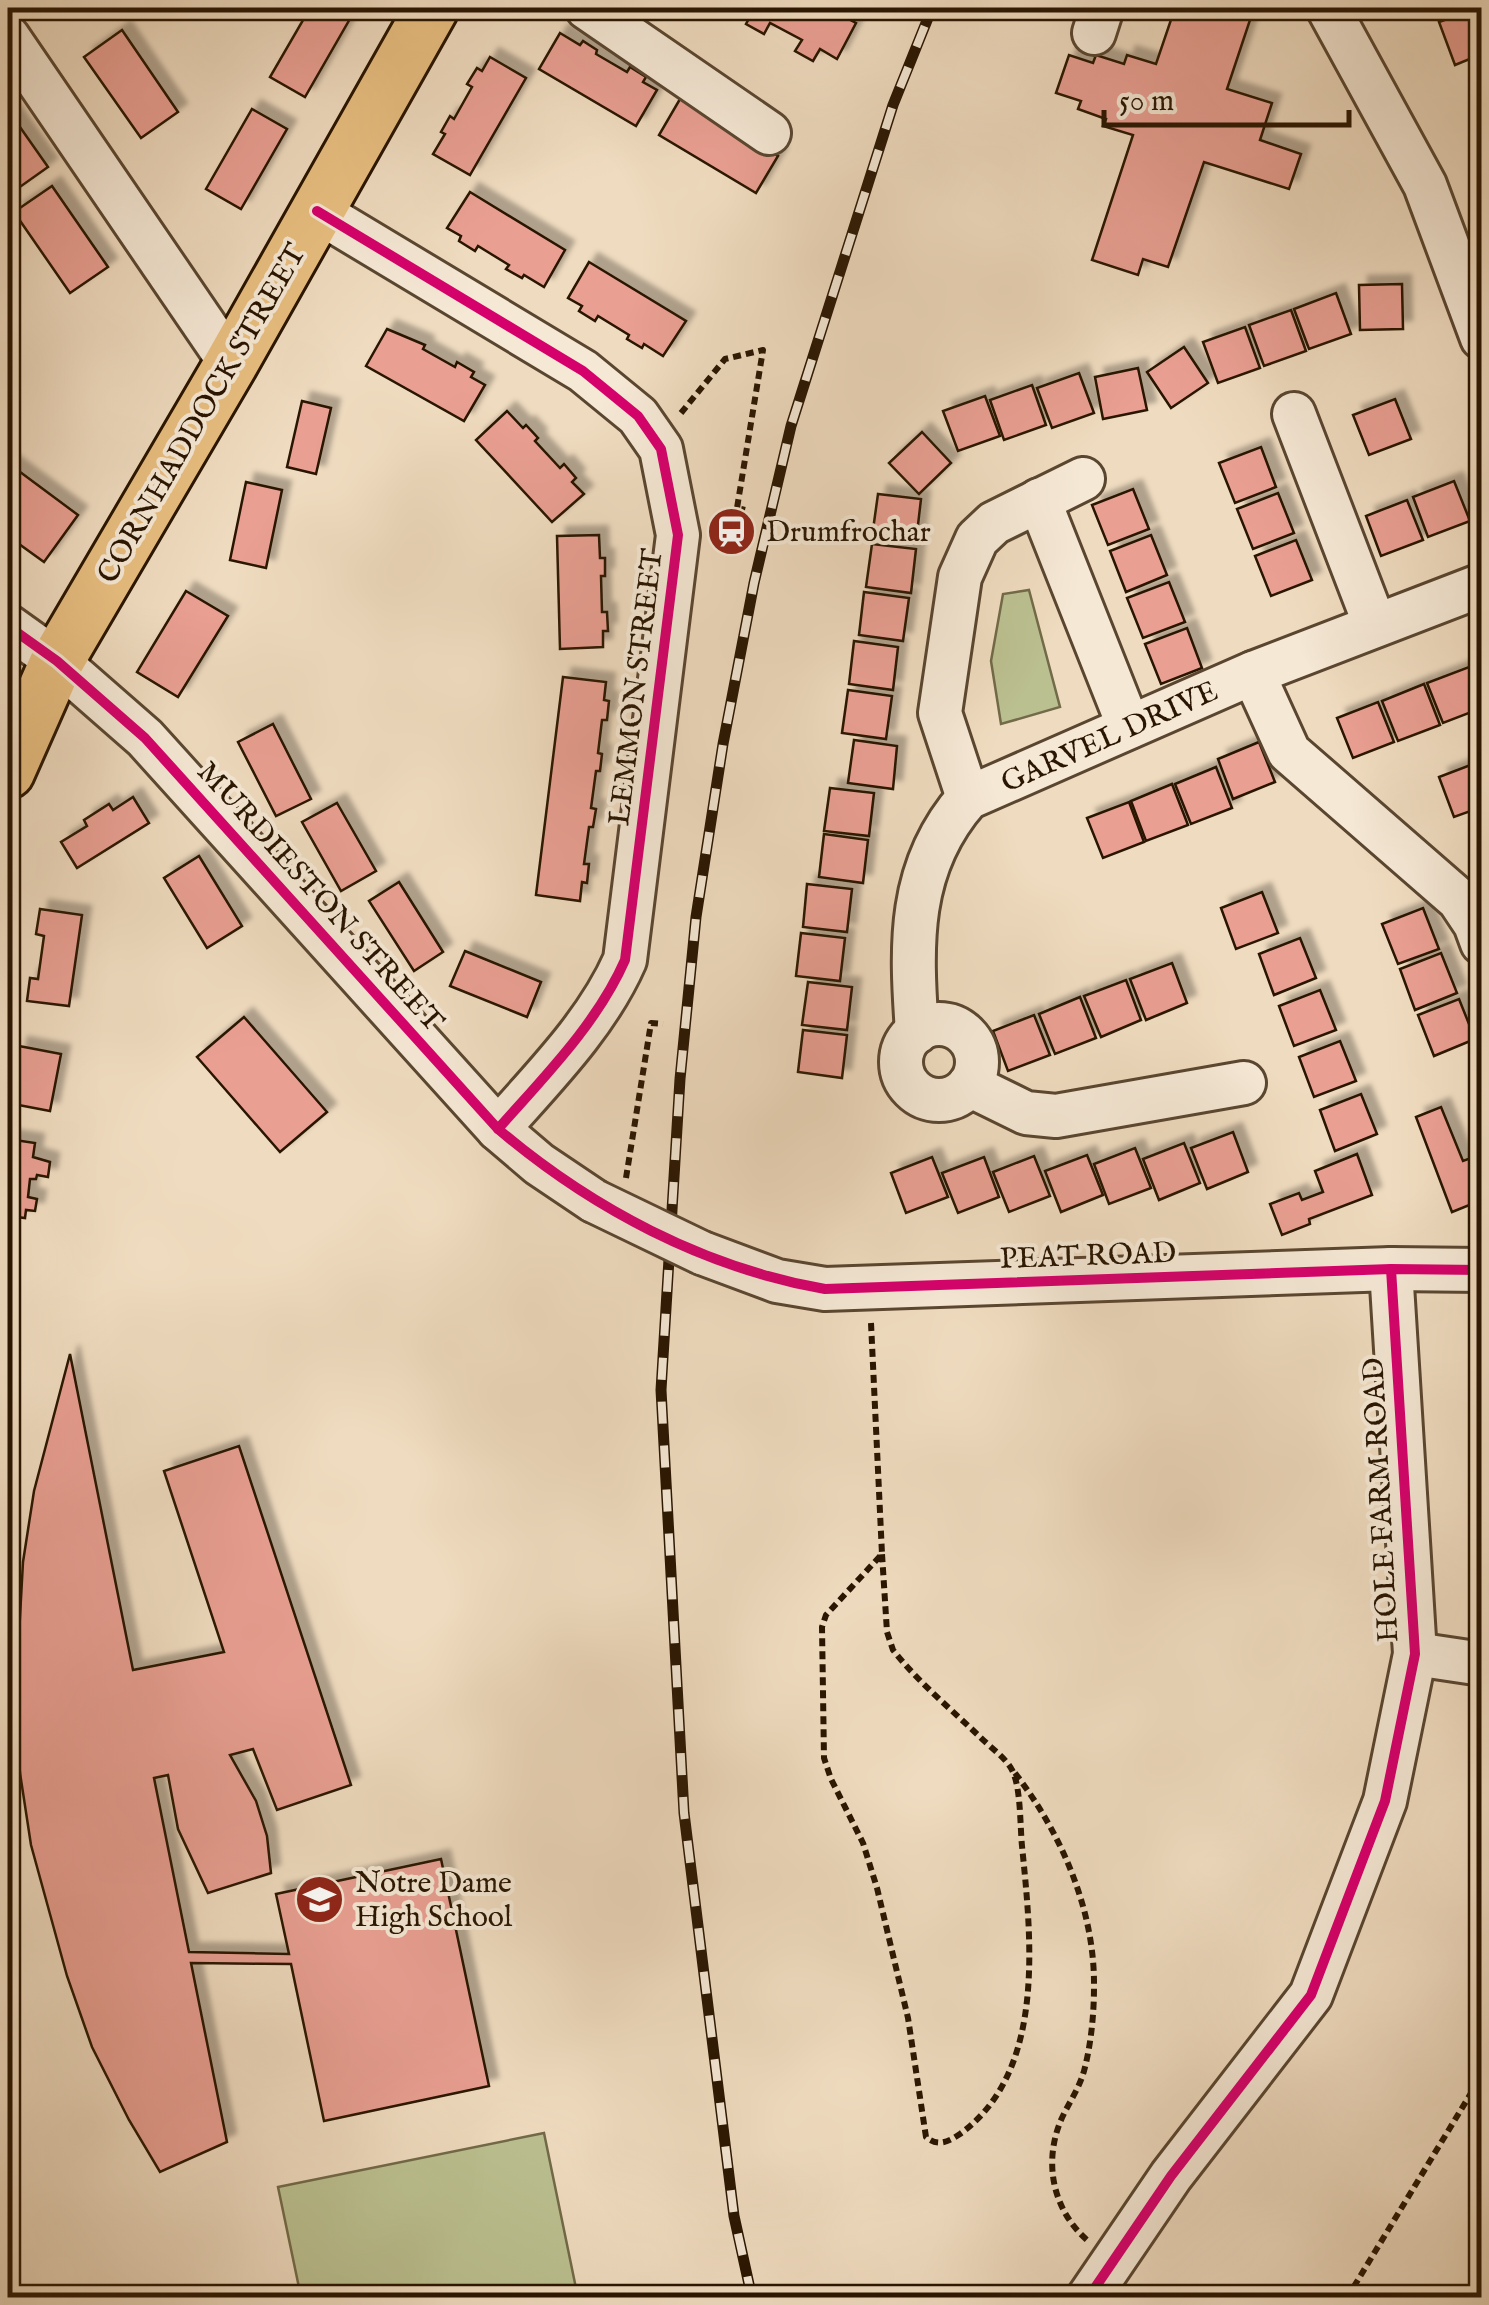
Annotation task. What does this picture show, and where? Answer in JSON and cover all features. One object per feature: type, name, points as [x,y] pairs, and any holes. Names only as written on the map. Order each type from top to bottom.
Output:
[{"type":"main road","name":"CORNHADDOCK STREET","points":[[8,772],[57,660],[231,364],[432,8]]},
{"type":"street","points":[[588,8],[769,133]]},
{"type":"street","points":[[1328,8],[1425,185],[1482,338]]},
{"type":"street","points":[[8,37],[231,364]]},
{"type":"street","name":"LEMMON STREET","points":[[317,211],[583,371],[638,416],[661,449],[678,535],[626,960],[618,978],[561,1057],[498,1129]]},
{"type":"street","points":[[1294,414],[1375,624]]},
{"type":"street","points":[[968,798],[940,712],[960,577],[977,539],[994,523],[1083,479]]},
{"type":"street","points":[[1039,500],[1129,727]]},
{"type":"street","name":"GARVEL DRIVE","points":[[917,1032],[915,906],[930,852],[946,822],[968,798],[1253,673],[1482,585]]},
{"type":"street","name":"MURDIESTON STREET","points":[[8,626],[57,660],[145,738],[498,1129],[539,1164],[607,1208],[702,1254]]},
{"type":"street","points":[[1253,673],[1289,752],[1460,900],[1482,943]]},
{"type":"street","points":[[947,1025],[966,1036],[977,1065],[969,1085],[961,1093],[941,1100],[912,1089],[902,1070],[909,1039],[926,1026],[947,1025]]},
{"type":"street","points":[[969,1085],[1026,1113],[1056,1116],[1244,1083]]},
{"type":"street","name":"PEAT ROAD","points":[[702,1254],[777,1281],[825,1289],[1391,1269],[1482,1270]]},
{"type":"street","name":"HOLE FARM ROAD","points":[[1088,2298],[1171,2176],[1312,1994],[1385,1801],[1414,1654],[1391,1269]]},
{"type":"street","points":[[1414,1654],[1482,1664]]},
{"type":"path","points":[[661,449],[683,409],[725,359],[762,350],[737,508],[745,510]]},
{"type":"path","points":[[607,1208],[651,1022],[663,1024]]},
{"type":"path","points":[[868,1287],[887,1632],[893,1650],[1012,1768],[1043,1813],[1066,1860],[1086,1921],[1094,1970],[1094,2004],[1083,2073],[1057,2132],[1056,2195],[1069,2221],[1113,2261]]},
{"type":"path","points":[[882,1554],[826,1615],[822,1627],[823,1747],[830,1778],[864,1843],[877,1888],[908,2018],[923,2125],[926,2137],[936,2144],[955,2137],[987,2105],[1008,2071],[1022,2026],[1032,1943],[1012,1768]]},
{"type":"path","points":[[1346,2298],[1482,2075]]},
{"type":"green space","points":[[1029,590],[1060,707],[1001,724],[991,661],[1003,594]]},
{"type":"green space","points":[[544,2133],[577,2293],[556,2298],[301,2297],[278,2187]]},
{"type":"building","points":[[310,8],[333,8],[351,17],[305,97],[270,77]]},
{"type":"building","points":[[742,8],[827,8],[856,23],[837,59],[820,49],[813,61],[795,51],[802,40],[770,23],[764,34],[746,24],[752,13]]},
{"type":"building","points":[[1175,8],[1254,8],[1227,89],[1272,103],[1260,140],[1301,154],[1289,189],[1204,162],[1168,267],[1143,259],[1138,275],[1092,260],[1133,135],[1103,126],[1106,119],[1078,109],[1081,101],[1056,93],[1069,55],[1093,63],[1096,55],[1124,64],[1127,55],[1156,64]]},
{"type":"building","points":[[1478,8],[1482,16],[1482,54],[1455,65],[1439,22]]},
{"type":"building","points":[[122,30],[178,112],[141,138],[84,57]]},
{"type":"building","points":[[560,33],[580,45],[583,41],[597,50],[596,54],[627,72],[630,67],[657,90],[636,126],[539,69]]},
{"type":"building","points":[[490,57],[526,78],[470,175],[433,154],[450,116],[454,119],[472,87],[467,84]]},
{"type":"building","points":[[680,99],[778,156],[756,193],[659,135]]},
{"type":"building","points":[[252,109],[287,129],[241,209],[206,189]]},
{"type":"building","points":[[8,110],[48,167],[10,194],[8,190]]},
{"type":"building","points":[[52,186],[108,267],[70,293],[14,212]]},
{"type":"building","points":[[470,192],[565,250],[544,287],[506,269],[509,265],[478,246],[475,251],[447,228]]},
{"type":"building","points":[[589,262],[686,321],[663,356],[627,339],[629,335],[598,316],[595,321],[568,298]]},
{"type":"building","points":[[1402,284],[1403,329],[1360,330],[1359,285]]},
{"type":"building","points":[[1336,293],[1351,334],[1309,349],[1294,309]]},
{"type":"building","points":[[1291,310],[1306,351],[1264,366],[1249,325]]},
{"type":"building","points":[[1245,327],[1260,368],[1218,383],[1203,342]]},
{"type":"building","points":[[387,329],[425,345],[423,349],[455,367],[457,362],[474,372],[471,377],[485,385],[464,421],[366,366]]},
{"type":"building","points":[[1184,347],[1208,383],[1171,408],[1147,372]]},
{"type":"building","points":[[1138,368],[1147,410],[1103,419],[1095,377]]},
{"type":"building","points":[[1079,373],[1094,413],[1052,428],[1037,388]]},
{"type":"building","points":[[1032,385],[1046,425],[1004,440],[990,400]]},
{"type":"building","points":[[985,396],[1000,436],[958,451],[943,411]]},
{"type":"building","points":[[1395,399],[1411,439],[1369,455],[1353,415]]},
{"type":"building","points":[[302,401],[331,408],[316,474],[287,467]]},
{"type":"building","points":[[507,411],[523,428],[526,425],[560,468],[564,464],[576,478],[572,482],[584,494],[552,522],[476,440]]},
{"type":"building","points":[[922,432],[951,463],[919,494],[889,463]]},
{"type":"building","points":[[1261,447],[1276,487],[1235,503],[1219,463]]},
{"type":"building","points":[[8,463],[78,515],[44,562],[8,536]]},
{"type":"building","points":[[1454,481],[1470,521],[1428,537],[1413,497]]},
{"type":"building","points":[[246,482],[282,490],[266,568],[230,560]]},
{"type":"building","points":[[1133,489],[1149,529],[1108,545],[1092,505]]},
{"type":"building","points":[[1278,493],[1294,533],[1253,549],[1237,509]]},
{"type":"building","points":[[878,494],[921,499],[916,542],[872,537]]},
{"type":"building","points":[[1407,500],[1423,540],[1381,556],[1366,516]]},
{"type":"building","points":[[599,535],[600,558],[605,558],[602,612],[607,612],[608,631],[603,631],[603,647],[560,649],[557,536]]},
{"type":"building","points":[[1151,535],[1167,575],[1126,592],[1110,551]]},
{"type":"building","points":[[1296,540],[1312,580],[1271,596],[1255,556]]},
{"type":"building","points":[[872,544],[916,549],[911,593],[866,587]]},
{"type":"building","points":[[1169,582],[1185,622],[1143,638],[1127,598]]},
{"type":"building","points":[[186,591],[228,616],[178,697],[137,672]]},
{"type":"building","points":[[864,592],[909,598],[903,641],[859,635]]},
{"type":"building","points":[[1187,628],[1202,668],[1161,684],[1145,644]]},
{"type":"building","points":[[854,641],[898,647],[893,690],[849,684]]},
{"type":"building","points":[[1469,667],[1482,708],[1443,723],[1427,683]]},
{"type":"building","points":[[563,677],[606,682],[604,700],[609,701],[607,720],[602,720],[600,771],[596,771],[591,808],[596,809],[593,827],[589,827],[584,864],[589,864],[587,883],[582,882],[580,901],[536,895]]},
{"type":"building","points":[[1424,684],[1440,725],[1398,741],[1382,701]]},
{"type":"building","points":[[848,690],[892,696],[886,739],[842,733]]},
{"type":"building","points":[[1378,702],[1394,742],[1353,758],[1337,718]]},
{"type":"building","points":[[273,724],[311,799],[276,816],[238,742]]},
{"type":"building","points":[[854,740],[897,746],[893,789],[848,783]]},
{"type":"building","points":[[1259,742],[1275,782],[1233,799],[1218,759]]},
{"type":"building","points":[[1481,761],[1482,807],[1454,817],[1439,777]]},
{"type":"building","points":[[1216,767],[1232,808],[1191,824],[1175,784]]},
{"type":"building","points":[[1172,784],[1188,825],[1146,841],[1131,801]]},
{"type":"building","points":[[830,788],[874,793],[869,836],[824,831]]},
{"type":"building","points":[[133,797],[149,823],[77,868],[61,842],[87,826],[84,820],[109,804],[113,810]]},
{"type":"building","points":[[1129,802],[1144,842],[1103,858],[1087,818]]},
{"type":"building","points":[[337,803],[376,871],[341,891],[302,822]]},
{"type":"building","points":[[824,834],[868,840],[863,883],[819,877]]},
{"type":"building","points":[[199,856],[242,926],[207,948],[164,878]]},
{"type":"building","points":[[399,882],[443,952],[414,971],[369,901]]},
{"type":"building","points":[[807,884],[852,889],[847,932],[803,927]]},
{"type":"building","points":[[1262,892],[1278,933],[1236,949],[1221,908]]},
{"type":"building","points":[[1423,908],[1439,949],[1398,964],[1382,924]]},
{"type":"building","points":[[40,909],[82,915],[69,1006],[27,1001],[30,978],[38,979],[44,936],[36,934]]},
{"type":"building","points":[[801,933],[845,938],[840,981],[796,976]]},
{"type":"building","points":[[1300,938],[1316,978],[1274,995],[1259,954]]},
{"type":"building","points":[[465,951],[541,982],[527,1017],[450,986]]},
{"type":"building","points":[[1441,953],[1457,993],[1415,1010],[1400,969]]},
{"type":"building","points":[[1172,963],[1187,1003],[1146,1020],[1130,979]]},
{"type":"building","points":[[1126,980],[1141,1020],[1101,1037],[1084,996]]},
{"type":"building","points":[[808,982],[852,987],[847,1030],[802,1025]]},
{"type":"building","points":[[1320,990],[1336,1030],[1294,1046],[1279,1006]]},
{"type":"building","points":[[1080,997],[1096,1038],[1055,1054],[1039,1014]]},
{"type":"building","points":[[1459,999],[1475,1039],[1434,1056],[1418,1015]]},
{"type":"building","points":[[1034,1015],[1050,1055],[1008,1071],[993,1031]]},
{"type":"building","points":[[244,1017],[327,1112],[280,1152],[197,1057]]},
{"type":"building","points":[[803,1030],[847,1035],[842,1078],[798,1072]]},
{"type":"building","points":[[1340,1041],[1356,1081],[1314,1097],[1299,1057]]},
{"type":"building","points":[[19,1046],[61,1054],[50,1111],[8,1103]]},
{"type":"building","points":[[1361,1094],[1377,1134],[1335,1151],[1320,1110]]},
{"type":"building","points":[[1441,1107],[1463,1161],[1482,1154],[1482,1200],[1452,1212],[1416,1117]]},
{"type":"building","points":[[1233,1132],[1248,1172],[1207,1189],[1191,1148]]},
{"type":"building","points":[[8,1139],[35,1143],[33,1157],[50,1162],[48,1177],[37,1175],[30,1179],[28,1197],[37,1199],[35,1211],[26,1210],[25,1218],[8,1216]]},
{"type":"building","points":[[1184,1143],[1200,1183],[1159,1200],[1143,1159]]},
{"type":"building","points":[[1135,1148],[1151,1188],[1109,1204],[1094,1164]]},
{"type":"building","points":[[1357,1154],[1372,1195],[1309,1219],[1310,1224],[1282,1235],[1270,1204],[1299,1193],[1302,1200],[1323,1192],[1315,1171]]},
{"type":"building","points":[[1087,1155],[1103,1195],[1061,1212],[1045,1171]]},
{"type":"building","points":[[1034,1156],[1050,1196],[1009,1212],[993,1172]]},
{"type":"building","points":[[932,1157],[948,1197],[906,1213],[891,1173]]},
{"type":"building","points":[[984,1157],[999,1197],[958,1213],[942,1173]]},
{"type":"building","points":[[70,1354],[133,1670],[224,1652],[164,1471],[239,1446],[351,1785],[277,1810],[253,1749],[230,1755],[256,1801],[267,1836],[271,1873],[208,1893],[178,1829],[168,1775],[154,1778],[189,1952],[289,1954],[276,1894],[441,1859],[489,2086],[324,2121],[291,1964],[191,1963],[227,2142],[160,2172],[129,2120],[92,2047],[67,1976],[31,1845],[20,1773],[15,1708],[23,1562],[34,1491]]},
{"type":"railway","points":[[752,2298],[734,2216],[684,1813],[661,1390],[680,1079],[696,917],[754,583],[791,426],[893,105],[932,8]]},
{"type":"cycle path","points":[[317,211],[583,371],[638,416],[661,449],[678,535],[625,960],[584,1028],[498,1129]]},
{"type":"cycle path","points":[[8,626],[57,661],[145,738],[498,1129],[610,1209],[693,1250],[736,1266],[825,1289],[1391,1269],[1482,1270]]},
{"type":"cycle path","points":[[1088,2298],[1171,2176],[1311,1995],[1385,1801],[1415,1654],[1391,1269]]},
{"type":"place","name":"Drumfrochar","points":[[731,531]]},
{"type":"place","name":"Notre Dame High School","points":[[320,1899]]}]
